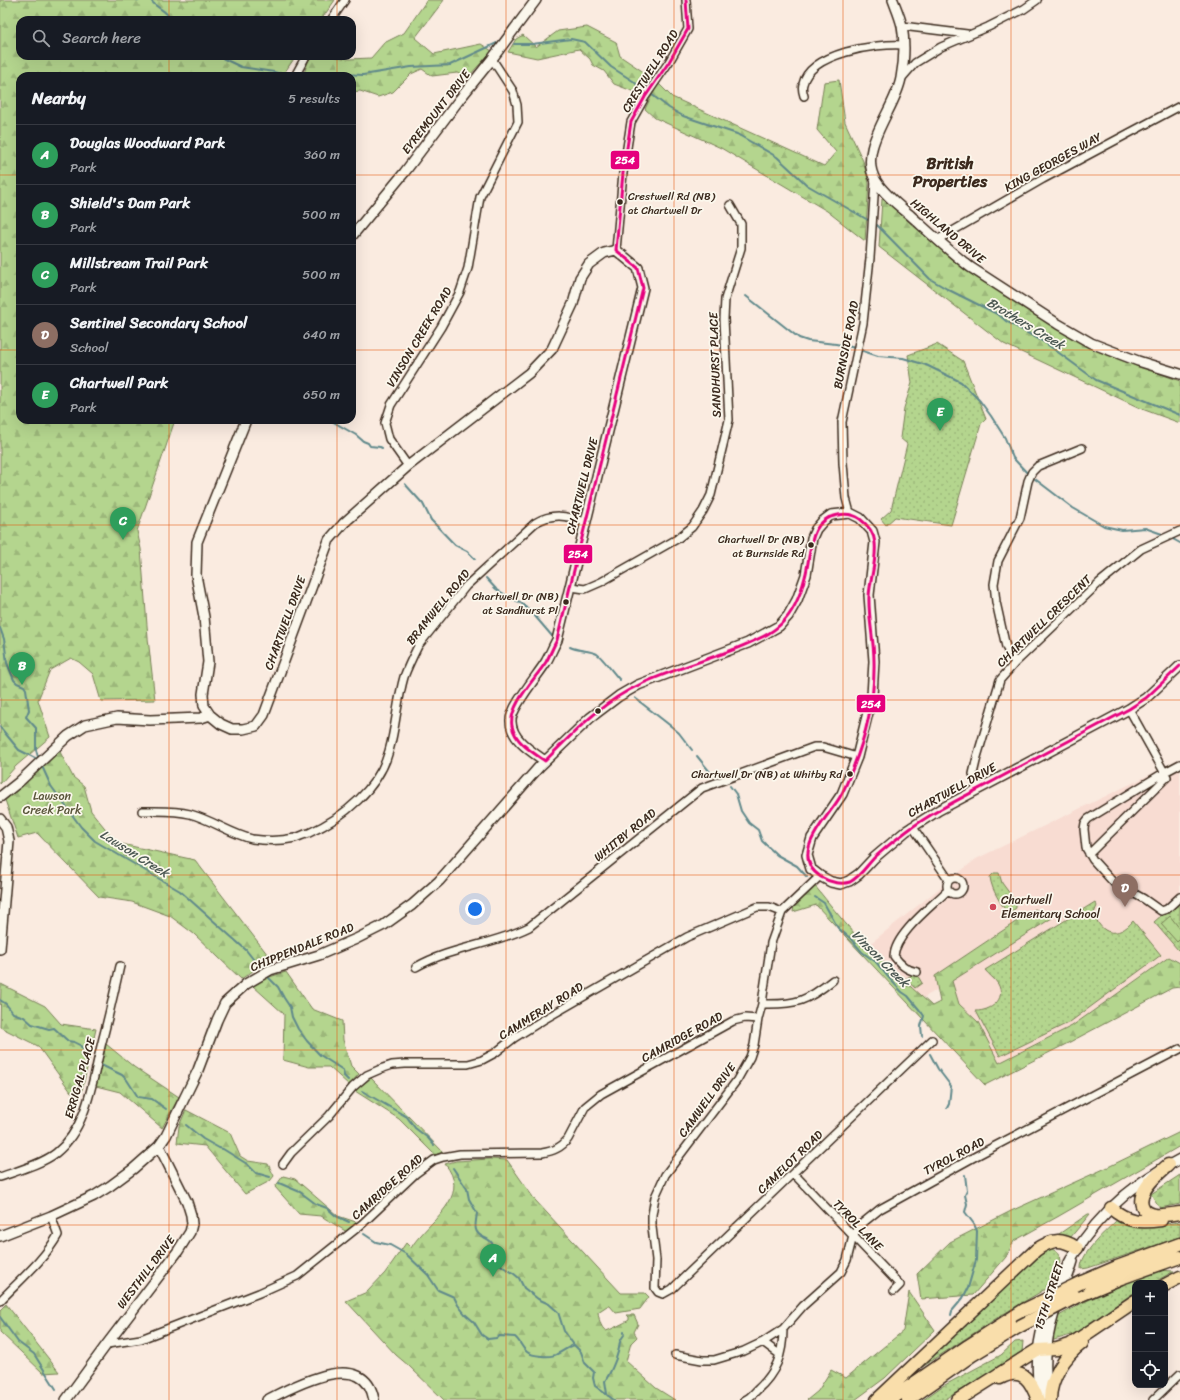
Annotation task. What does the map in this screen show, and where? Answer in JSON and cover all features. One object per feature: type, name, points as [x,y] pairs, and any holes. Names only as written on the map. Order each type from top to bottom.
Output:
[{"type":"highway","points":[[1168,1165],[1146,1188],[1141,1198],[1142,1207],[1149,1214],[1180,1215]]},
{"type":"highway","points":[[1111,1208],[1124,1218],[1138,1222],[1153,1221],[1180,1215]]},
{"type":"highway","points":[[877,1400],[1036,1250],[1045,1244],[1057,1241],[1069,1243],[1077,1248]]},
{"type":"highway","points":[[890,1400],[968,1346],[1024,1310],[1117,1267],[1180,1244]]},
{"type":"highway","points":[[908,1400],[972,1355],[1018,1327],[1076,1297],[1121,1278],[1180,1257]]},
{"type":"highway","points":[[1168,1283],[1180,1277]]},
{"type":"highway","points":[[959,1400],[1041,1350],[1063,1348],[1132,1304]]},
{"type":"highway","points":[[1049,1400],[1054,1380],[1065,1360],[1096,1328]]},
{"type":"highway","points":[[959,1400],[1003,1377],[1014,1374],[1024,1376],[1032,1384],[1039,1400]]},
{"type":"street","points":[[334,16],[345,0]]},
{"type":"street","name":"EYREMOUNT DRIVE","points":[[356,231],[404,173],[536,0]]},
{"type":"street","name":"CRESTWELL ROAD","points":[[616,250],[623,172],[631,122],[688,29],[686,0]]},
{"type":"street","name":"HIGHLAND DRIVE","points":[[893,0],[902,26],[903,61],[901,79],[893,102],[874,142],[871,156],[871,169],[876,181],[892,199],[937,240],[970,267],[1058,324],[1091,343],[1138,361],[1180,374]]},
{"type":"street","points":[[901,79],[915,63],[927,55],[941,47],[1024,9],[1037,0]]},
{"type":"street","points":[[902,26],[969,34]]},
{"type":"street","points":[[804,96],[803,84],[811,70],[830,58],[860,49],[887,45],[903,45]]},
{"type":"street","name":"VINSON CREEK ROAD","points":[[408,466],[389,438],[385,423],[391,405],[441,327],[460,292],[468,268],[480,197],[518,122],[517,105],[513,92],[492,59]]},
{"type":"street","points":[[296,72],[303,60]]},
{"type":"street","name":"KING GEORGES WAY","points":[[937,240],[1043,178],[1180,106]]},
{"type":"street","name":"BURNSIDE ROAD","points":[[850,513],[846,498],[842,422],[863,323],[876,181]]},
{"type":"street","name":"SANDHURST PLACE","points":[[571,587],[585,589],[601,582],[677,539],[692,527],[703,512],[711,495],[729,420],[724,319],[725,299],[741,248],[741,224],[730,205]]},
{"type":"street","name":"CHARTWELL DRIVE","points":[[210,715],[221,724],[232,729],[243,729],[256,726],[264,715],[329,540],[344,523],[408,466],[529,373],[552,349],[573,304],[580,278],[589,264],[604,253],[616,250],[638,268],[643,288],[585,522],[571,587],[556,640],[546,662],[515,709],[511,720],[514,732],[520,743],[545,761]]},
{"type":"street","points":[[0,797],[68,736],[85,725],[118,718],[158,720],[201,718],[210,715],[204,706],[203,694],[208,662],[204,617],[196,575],[197,542],[244,424]]},
{"type":"street","points":[[1015,663],[1006,647],[996,602],[994,584],[998,561],[1020,518],[1028,480],[1032,472],[1038,466],[1082,448]]},
{"type":"street","points":[[545,761],[590,718],[625,692],[638,685],[748,643],[779,626],[788,616],[797,600],[806,575],[812,538],[816,530],[823,521],[831,515],[850,513],[860,518],[872,531],[875,542],[869,595],[874,661],[872,696],[857,757],[842,794],[812,838],[807,855],[811,869],[820,876],[782,912]]},
{"type":"street","name":"BRAMWELL ROAD","points":[[142,811],[171,811],[191,814],[251,838],[270,840],[296,838],[319,828],[340,815],[357,801],[373,784],[383,768],[389,752],[404,677],[413,656],[418,646],[466,586],[518,537],[544,517],[557,516],[585,522]]},
{"type":"street","name":"CHARTWELL CRESCENT","points":[[980,788],[973,774],[1000,680],[1015,663],[1105,578],[1141,549],[1180,531]]},
{"type":"street","name":"CHARTWELL DRIVE","points":[[820,876],[831,882],[841,884],[849,881],[882,850],[912,826],[939,810],[1129,709],[1146,698],[1180,666]]},
{"type":"street","points":[[1089,854],[1166,780],[1167,777],[1129,709]]},
{"type":"street","name":"WHITBY ROAD","points":[[416,967],[430,959],[513,935],[529,927],[702,788],[814,747],[823,747],[857,757]]},
{"type":"street","name":"CHIPPENDALE ROAD","points":[[0,1236],[51,1216],[94,1196],[110,1186],[150,1155],[166,1136],[198,1070],[225,1003],[237,991],[252,979],[270,970],[319,955],[356,939],[384,925],[412,905],[439,881],[545,761]]},
{"type":"street","points":[[1180,764],[1088,819],[1085,823],[1084,829],[1086,848],[1089,854],[1113,882],[1144,899],[1161,911],[1167,910],[1180,897]]},
{"type":"street","points":[[0,819],[6,827],[9,841],[0,949]]},
{"type":"street","points":[[912,826],[949,880]]},
{"type":"street","points":[[954,878],[959,879],[963,883],[963,888],[960,893],[954,895],[947,891],[946,885],[949,880],[954,878]]},
{"type":"street","points":[[917,972],[908,970],[899,963],[894,956],[894,950],[910,926],[947,891]]},
{"type":"street","name":"CAMMERAY ROAD","points":[[283,1164],[291,1152],[329,1116],[358,1082],[371,1073],[383,1068],[405,1064],[475,1063],[495,1053],[514,1038],[543,1020],[687,937],[757,907],[769,907],[782,912]]},
{"type":"street","name":"CAMWELL DRIVE","points":[[660,1294],[655,1288],[656,1260],[652,1227],[653,1205],[658,1189],[669,1169],[744,1068],[754,1045],[769,955],[782,912]]},
{"type":"street","name":"ERRIGAL PLACE","points":[[0,1177],[47,1159],[56,1154],[74,1134],[85,1108],[120,966]]},
{"type":"street","points":[[762,1004],[799,1002],[813,995],[833,980]]},
{"type":"street","name":"CAMRIDGE ROAD","points":[[107,1344],[141,1339],[259,1293],[297,1276],[362,1224],[415,1174],[434,1160],[460,1154],[542,1153],[555,1150],[568,1139],[585,1107],[594,1099],[733,1021],[745,1018],[758,1019]]},
{"type":"street","name":"CAMELOT ROAD","points":[[660,1294],[665,1294],[672,1289],[794,1174],[932,1040]]},
{"type":"street","name":"TYROL ROAD","points":[[675,1355],[702,1360],[714,1360],[744,1351],[763,1342],[783,1329],[804,1306],[841,1272],[848,1256],[853,1236],[859,1226],[889,1203],[1180,1049]]},
{"type":"street","name":"WESTHILL DRIVE","points":[[66,1400],[178,1251],[188,1236],[191,1228],[191,1215],[187,1202],[159,1146]]},
{"type":"street","name":"15TH STREET","points":[[1039,1400],[1037,1375],[1043,1323],[1048,1307],[1064,1270],[1077,1248],[1111,1208],[1131,1190],[1153,1174],[1180,1159]]},
{"type":"street","name":"TYROL LANE","points":[[794,1174],[900,1285],[894,1291]]},
{"type":"street","points":[[0,1301],[47,1253],[54,1243],[58,1235],[51,1216]]},
{"type":"street","points":[[745,1400],[749,1398],[771,1376],[777,1366],[783,1339],[783,1329]]},
{"type":"street","points":[[763,1342],[779,1354]]},
{"type":"street","name":"15TH STREET","points":[[1041,1350],[1049,1400]]},
{"type":"street","points":[[267,1400],[314,1379],[332,1374],[345,1373],[356,1375],[364,1381],[370,1388],[374,1400]]},
{"type":"street","points":[[1153,1400],[1180,1374]]},
{"type":"shaded area","points":[[1180,760],[1180,961],[1169,957],[1072,1026],[999,1063],[978,1022],[959,1004],[952,981],[918,1001],[866,947],[976,859]]},
{"type":"green space","points":[[0,0],[335,0],[324,16],[16,16],[16,60],[293,60],[285,72],[16,72],[16,424],[174,424],[137,531],[141,549],[148,638],[155,700],[101,701],[93,674],[79,662],[71,658],[50,670],[38,700],[50,737],[16,766],[0,784]]},
{"type":"green space","points":[[427,0],[444,0],[415,38],[434,54],[481,44],[492,51],[468,77],[457,73],[432,76],[422,69],[411,74],[393,92],[378,97],[360,91],[356,92],[356,72],[304,72],[309,60],[356,60],[356,59],[371,58],[384,43],[404,33]]},
{"type":"green space","points":[[587,27],[616,42],[620,56],[651,77],[640,94],[614,84],[604,71],[593,65],[590,59],[579,49],[537,58],[508,52],[516,39],[523,35],[536,47],[558,31]]},
{"type":"green space","points":[[839,80],[845,122],[863,161],[869,183],[865,241],[827,211],[721,148],[655,118],[645,109],[658,83],[672,97],[824,166],[836,152],[817,130],[824,82]]},
{"type":"green space","points":[[882,199],[897,208],[959,265],[1027,310],[1100,352],[1180,381],[1180,423],[1142,409],[1004,344],[879,247]]},
{"type":"green space","points":[[937,344],[963,361],[986,419],[981,424],[951,525],[895,517],[886,525],[881,519],[891,510],[907,444],[900,438],[904,408],[912,383],[908,355]]},
{"type":"green space","name":"Lawson Creek Park","points":[[59,750],[73,777],[84,786],[91,811],[117,843],[195,860],[271,959],[241,979],[194,934],[170,916],[132,902],[99,897],[37,833],[18,838],[5,800]]},
{"type":"green space","points":[[994,873],[999,873],[1002,883],[1016,902],[1016,908],[1008,914],[993,887],[990,877]]},
{"type":"green space","points":[[815,886],[864,944],[932,1006],[940,1002],[935,976],[1035,909],[1052,918],[952,981],[959,1004],[978,1022],[999,1063],[1072,1026],[1169,957],[1180,963],[1180,987],[1172,988],[985,1085],[816,905],[793,912],[794,906]]},
{"type":"green space","points":[[1180,899],[1180,948],[1178,950],[1154,922]]},
{"type":"green space","points":[[1095,902],[1097,906],[1094,913],[1097,920],[1105,930],[1116,932],[1127,927],[1133,921],[1161,955],[1070,1022],[1000,1056],[976,1011],[987,1009],[996,1004],[999,1000],[1000,990],[998,984],[985,970]]},
{"type":"green space","points":[[1170,916],[1180,929],[1180,939],[1177,942],[1161,924]]},
{"type":"green space","points":[[286,972],[312,1009],[342,1021],[343,1040],[351,1066],[359,1074],[349,1085],[329,1067],[309,1067],[283,1060],[284,1014],[253,986],[266,978]]},
{"type":"green space","points":[[916,973],[922,983],[915,988],[905,979]]},
{"type":"green space","points":[[1,984],[45,1006],[61,1024],[96,1029],[82,1090],[71,1092],[38,1046],[0,1027]]},
{"type":"green space","points":[[106,1044],[134,1067],[179,1097],[162,1128],[120,1092],[96,1086]]},
{"type":"green space","points":[[371,1078],[443,1152],[435,1155],[399,1119],[355,1091]]},
{"type":"green space","points":[[186,1110],[230,1133],[240,1156],[248,1161],[268,1164],[274,1176],[270,1181],[245,1194],[205,1146],[177,1143],[179,1126]]},
{"type":"green space","points":[[1180,1132],[1180,1146],[1014,1241],[1006,1257],[973,1295],[921,1299],[917,1274],[950,1242],[1011,1211],[1106,1168]]},
{"type":"green space","points":[[490,1159],[507,1160],[535,1200],[621,1293],[645,1293],[649,1297],[640,1309],[616,1313],[610,1306],[607,1306],[598,1312],[599,1320],[602,1327],[606,1331],[629,1320],[627,1315],[634,1315],[638,1324],[634,1332],[637,1337],[631,1343],[626,1361],[656,1388],[675,1400],[444,1400],[396,1355],[346,1301],[367,1292],[385,1273],[406,1243],[411,1248],[418,1238],[443,1211],[453,1194],[454,1184],[452,1175],[445,1164],[456,1161]]},
{"type":"green space","points":[[1180,1175],[1180,1204],[1160,1208],[1151,1194]]},
{"type":"green space","points":[[283,1176],[295,1179],[338,1216],[359,1223],[347,1232],[321,1216],[299,1214],[275,1187]]},
{"type":"green space","points":[[1090,1214],[1070,1238],[1067,1236],[1056,1236]]},
{"type":"green space","points":[[1118,1219],[1123,1223],[1138,1226],[1180,1222],[1180,1237],[1088,1268],[1081,1269],[1082,1263],[1089,1249]]},
{"type":"green space","points":[[1047,1249],[1052,1249],[1059,1253],[1060,1262],[1047,1288],[1000,1316],[907,1377],[1023,1266]]},
{"type":"green space","points":[[1156,1270],[1174,1271],[1158,1280],[1134,1280]]},
{"type":"green space","points":[[1132,1281],[1132,1294],[1074,1334],[1054,1340],[1052,1339],[1057,1317],[1084,1302]]},
{"type":"green space","points":[[909,1292],[935,1330],[885,1378],[855,1400],[807,1400],[818,1391],[831,1370],[846,1378],[903,1331]]},
{"type":"green space","points":[[6,1304],[59,1372],[43,1373],[0,1332],[0,1310]]},
{"type":"green space","points":[[1023,1341],[1022,1353],[944,1400],[923,1400],[941,1387],[1001,1355],[1015,1342]]},
{"type":"waterway","name":"Brothers Creek","points":[[151,0],[169,16]]},
{"type":"waterway","name":"Brothers Creek","points":[[514,44],[532,44],[571,39],[585,42],[611,67],[633,81],[643,90]]},
{"type":"waterway","name":"Brothers Creek","points":[[356,75],[363,75],[411,67],[450,65],[497,43]]},
{"type":"waterway","name":"Brothers Creek","points":[[226,60],[241,67],[274,72]]},
{"type":"waterway","name":"Brothers Creek","points":[[651,94],[669,108],[683,116],[737,134],[777,157],[807,185],[868,220]]},
{"type":"waterway","name":"Brothers Creek","points":[[877,225],[930,279],[999,315],[1006,321],[1044,342],[1096,380],[1180,415]]},
{"type":"waterway","points":[[746,296],[799,338],[808,341],[856,348]]},
{"type":"waterway","points":[[863,351],[878,356],[903,358],[926,365],[961,382],[980,401],[991,416],[1005,438],[1013,458],[1029,475]]},
{"type":"waterway","name":"Vinson Creek","points":[[337,424],[356,435],[370,446],[382,448]]},
{"type":"waterway","points":[[1035,479],[1073,508],[1104,526],[1122,530],[1145,528],[1162,534]]},
{"type":"waterway","name":"Vinson Creek","points":[[405,484],[423,504],[431,520],[455,545],[467,551],[475,559]]},
{"type":"waterway","points":[[1171,538],[1180,543]]},
{"type":"waterway","name":"Vinson Creek","points":[[486,578],[496,589],[520,602],[534,615],[552,636]]},
{"type":"waterway","name":"Lawson Creek","points":[[0,628],[4,639],[7,663],[14,680],[26,689],[29,710],[26,717],[36,728],[36,750],[39,760]]},
{"type":"waterway","name":"Vinson Creek","points":[[570,647],[597,654],[620,680]]},
{"type":"waterway","name":"Vinson Creek","points":[[635,698],[679,733],[692,750]]},
{"type":"waterway","points":[[0,727],[19,750],[39,760]]},
{"type":"waterway","name":"Vinson Creek","points":[[697,756],[710,772]]},
{"type":"waterway","name":"Lawson Creek","points":[[41,764],[51,786],[81,827],[95,841],[180,891],[246,950],[257,964]]},
{"type":"waterway","name":"Vinson Creek","points":[[730,786],[736,794],[741,811],[749,823],[758,830],[762,841],[777,855],[797,866],[807,877]]},
{"type":"waterway","name":"Vinson Creek","points":[[815,897],[824,903],[838,928],[850,938],[862,952],[876,962],[922,1013],[924,1016],[921,1026],[922,1036]]},
{"type":"waterway","name":"Lawson Creek","points":[[269,978],[278,987],[290,1007],[292,1017],[298,1029],[307,1041],[320,1055],[343,1070],[344,1076],[348,1080]]},
{"type":"waterway","points":[[0,1000],[6,1004],[13,1013],[24,1017],[32,1024],[49,1029],[54,1028],[68,1041],[80,1045],[89,1056]]},
{"type":"waterway","name":"Vinson Creek","points":[[930,1054],[938,1069],[951,1086],[949,1104],[947,1108]]},
{"type":"waterway","points":[[101,1065],[122,1075],[138,1097],[152,1099],[166,1109]]},
{"type":"waterway","name":"Lawson Creek","points":[[362,1091],[407,1117],[415,1128],[428,1138],[434,1145]]},
{"type":"waterway","points":[[186,1125],[203,1139],[247,1164],[256,1173],[270,1177]]},
{"type":"waterway","name":"Lawson Creek","points":[[453,1168],[467,1189],[469,1199],[477,1213],[477,1233],[492,1243],[497,1260],[503,1267],[519,1278],[524,1288],[538,1299],[549,1304],[558,1312],[564,1331],[581,1352],[585,1363],[594,1372],[593,1378],[595,1386],[614,1400]]},
{"type":"waterway","name":"Vinson Creek","points":[[951,1315],[952,1311],[963,1298],[968,1288],[976,1260],[977,1231],[974,1224],[965,1212],[967,1204],[965,1195],[967,1191],[965,1175]]},
{"type":"waterway","points":[[279,1183],[300,1192],[316,1204],[327,1208],[336,1216],[349,1222]]},
{"type":"waterway","points":[[364,1234],[376,1242],[390,1245],[406,1254],[428,1275],[438,1290],[454,1297],[465,1314],[474,1322],[482,1335],[488,1339],[500,1336],[515,1337],[527,1352],[533,1355],[542,1356],[554,1355],[574,1345]]},
{"type":"waterway","points":[[0,1317],[18,1342],[34,1354],[56,1389]]},
{"type":"waterway","points":[[607,1394],[605,1381],[614,1363],[620,1342],[624,1335]]},
{"type":"transit line","name":"254","points":[[686,0],[688,29],[631,122],[623,173],[616,250],[638,268],[643,288],[557,640],[546,662],[524,692],[514,710],[512,726],[520,742],[545,761],[590,718],[614,699],[627,691],[664,674],[735,649],[771,632],[790,614],[799,596],[807,568],[812,539],[816,530],[821,523],[828,518],[841,514],[852,515],[860,519],[866,524],[874,540],[875,556],[869,596],[874,653],[874,675],[868,719],[860,748],[847,784],[813,837],[809,848],[808,858],[812,868],[824,879],[839,883],[850,882],[857,877],[883,850],[918,823],[952,803],[1129,709],[1146,698],[1180,666]]},
{"type":"place","name":"Crestwell Rd (NB) at Chartwell Dr","points":[[620,202]]},
{"type":"place","name":"Chartwell Park","points":[[940,431]]},
{"type":"place","name":"Millstream Trail Park","points":[[123,540]]},
{"type":"place","name":"Chartwell Dr (NB) at Burnside Rd","points":[[811,545]]},
{"type":"place","name":"Chartwell Dr (NB) at Sandhurst Pl","points":[[566,602]]},
{"type":"place","name":"Shield's Dam Park","points":[[22,685]]},
{"type":"place","name":"Chartwell Dr (NB) at Whitby Rd","points":[[850,774]]},
{"type":"place","name":"Chartwell Elementary School","points":[[993,907]]},
{"type":"place","name":"Sentinel Secondary School","points":[[1125,907]]},
{"type":"place","name":"Douglas Woodward Park","points":[[493,1277]]},
{"type":"district","name":"British Properties","points":[[950,172]]}]
